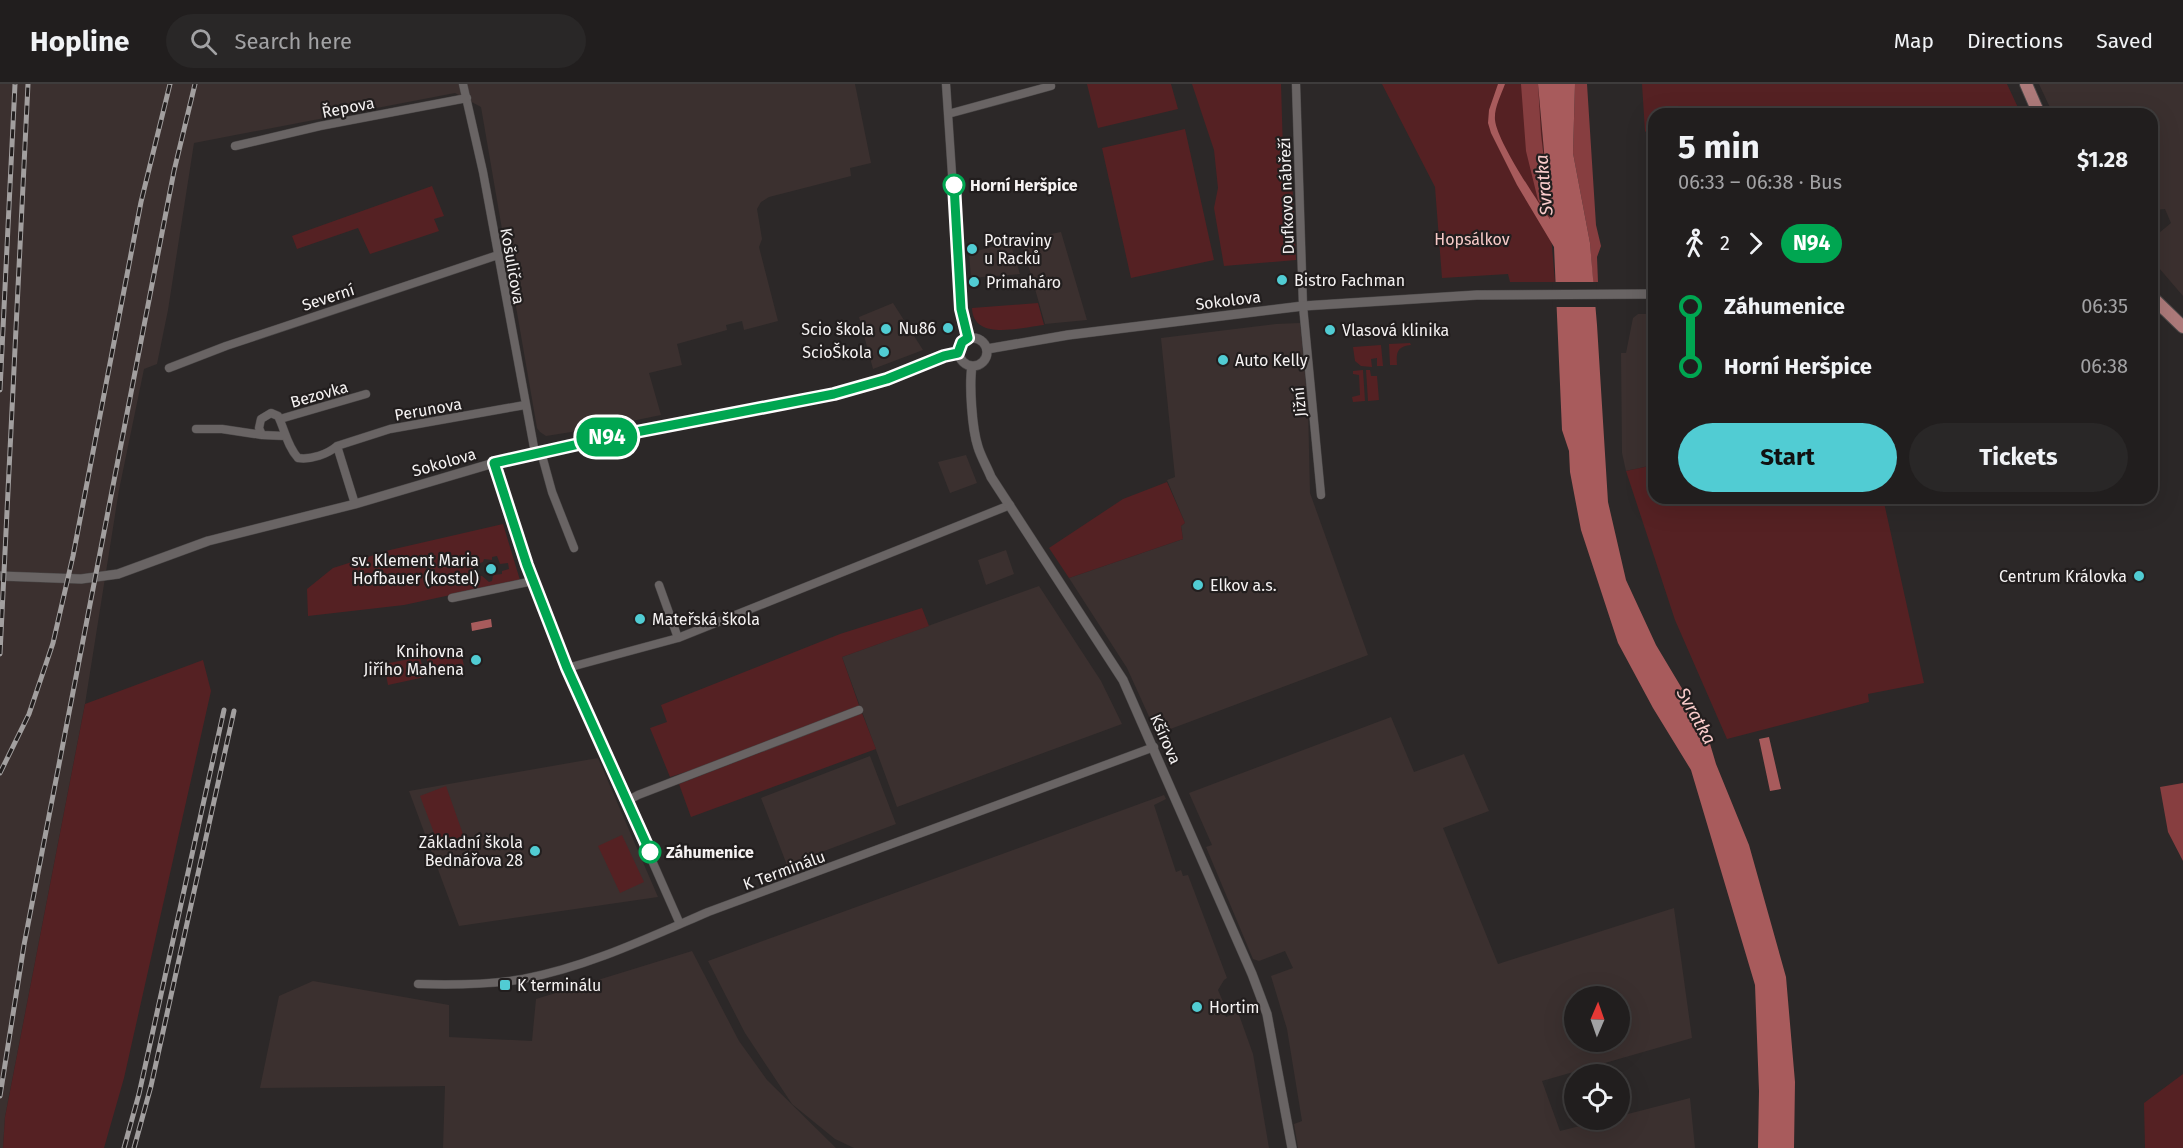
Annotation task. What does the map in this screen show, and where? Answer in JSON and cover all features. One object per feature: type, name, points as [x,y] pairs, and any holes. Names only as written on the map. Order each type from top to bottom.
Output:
[{"type":"main road","points":[[2026,84],[2036,108]]},
{"type":"main road","points":[[2158,303],[2183,327]]},
{"type":"street","name":"Košuličova","points":[[463,84],[483,172],[525,405],[538,452],[574,548]]},
{"type":"street","points":[[946,84],[961,309],[968,338]]},
{"type":"street","name":"Dufkovo nábřeží","points":[[1296,84],[1303,306]]},
{"type":"street","points":[[948,114],[1051,86]]},
{"type":"street","name":"Řepova","points":[[235,146],[273,136],[466,98]]},
{"type":"street","name":"Severní","points":[[169,368],[226,345],[498,255]]},
{"type":"street","name":"Sokolova","points":[[987,349],[1068,335],[1303,306],[1477,294],[1648,294]]},
{"type":"street","name":"Jižní","points":[[1303,306],[1321,495]]},
{"type":"street","points":[[968,338],[981,340],[987,349],[985,360],[972,366],[962,361],[958,353],[962,342],[968,338]]},
{"type":"street","name":"Sokolova","points":[[5,575],[81,579],[118,574],[207,541],[355,504],[494,463],[538,452],[834,394],[887,379],[944,356],[958,353]]},
{"type":"street","name":"Kšírova","points":[[972,366],[971,386],[977,445],[992,477],[1123,680],[1252,974],[1267,1014],[1292,1148]]},
{"type":"street","name":"Bezovka","points":[[280,419],[366,394]]},
{"type":"street","name":"Perunova","points":[[280,419],[285,436],[296,456],[302,459],[331,452],[337,446],[390,429],[525,405]]},
{"type":"street","points":[[262,435],[259,422],[264,416],[275,414],[280,419]]},
{"type":"street","points":[[196,429],[222,429],[285,436]]},
{"type":"street","points":[[337,446],[355,504]]},
{"type":"street","points":[[494,463],[533,581],[567,668],[680,924]]},
{"type":"street","points":[[567,668],[678,638],[1010,505]]},
{"type":"street","points":[[452,598],[533,581]]},
{"type":"street","points":[[659,585],[678,638]]},
{"type":"street","points":[[627,801],[859,710]]},
{"type":"street","name":"K Terminálu","points":[[418,984],[496,983],[544,974],[624,948],[680,924],[1154,747]]},
{"type":"shaded area","points":[[0,84],[855,84],[871,163],[850,168],[851,176],[769,197],[761,202],[757,209],[762,239],[759,247],[778,321],[744,330],[742,321],[726,325],[727,330],[677,344],[682,365],[649,373],[661,415],[546,436],[537,428],[510,272],[514,263],[512,245],[504,241],[481,107],[455,93],[194,143],[168,310],[157,364],[144,369],[119,490],[85,704],[5,1117],[3,1148],[0,1148]]},
{"type":"shaded area","points":[[1521,84],[1538,84],[1551,220],[1538,200],[1526,151]]},
{"type":"shaded area","points":[[1575,84],[1587,84],[1596,225],[1601,246],[1597,257],[1598,282],[1593,282],[1590,243],[1573,153]]},
{"type":"shaded area","points":[[2039,84],[2183,84],[2183,296],[2158,267],[2158,234],[2171,223],[2165,209],[2158,210],[2158,108],[2050,108]]},
{"type":"shaded area","points":[[1061,232],[1087,320],[1045,324],[1021,240]]},
{"type":"shaded area","points":[[1010,242],[1020,274],[971,278],[969,253]]},
{"type":"shaded area","name":"Scio škola","points":[[893,303],[923,350],[873,369],[859,317]]},
{"type":"shaded area","points":[[1638,314],[1648,314],[1648,466],[1626,471],[1622,453],[1621,353],[1626,353],[1633,318]]},
{"type":"shaded area","points":[[1300,323],[1308,406],[1310,493],[1368,655],[1157,734],[1127,668],[1069,578],[1183,539],[1181,526],[1185,523],[1167,480],[1175,477],[1161,338]]},
{"type":"shaded area","points":[[966,455],[977,483],[950,493],[938,462]]},
{"type":"shaded area","points":[[1006,550],[1014,574],[986,585],[978,560]]},
{"type":"shaded area","points":[[1039,586],[1101,681],[1122,724],[897,807],[842,657]]},
{"type":"shaded area","points":[[1391,717],[1414,772],[1464,754],[1489,811],[1443,828],[1498,964],[1674,908],[1692,1038],[1601,1064],[1564,1064],[1564,1075],[1542,1081],[1560,1131],[1630,1130],[1630,1113],[1690,1098],[1695,1148],[1298,1148],[1294,1124],[1302,1121],[1287,1029],[1271,976],[1293,968],[1285,951],[1259,961],[1253,959],[1206,847],[1212,845],[1189,793]]},
{"type":"shaded area","points":[[870,756],[896,824],[787,865],[761,798]]},
{"type":"shaded area","name":"Základní škola Bednářova 28","points":[[598,758],[658,897],[459,926],[409,791]]},
{"type":"shaded area","points":[[2183,783],[2183,861],[2168,832],[2160,787]]},
{"type":"shaded area","points":[[1164,795],[1166,799],[1154,805],[1176,872],[1181,870],[1183,876],[1188,875],[1227,978],[1218,990],[1224,1004],[1221,1005],[1226,1017],[1238,1012],[1253,1054],[1269,1148],[854,1148],[835,1139],[792,1104],[745,1033],[708,961]]},
{"type":"shaded area","points":[[692,951],[739,1041],[767,1080],[836,1148],[443,1148],[445,1086],[260,1088],[279,996],[313,981],[449,1005],[449,1037],[532,1041],[536,999]]},
{"type":"green space","points":[[1087,84],[1171,84],[1178,109],[1098,128]]},
{"type":"green space","points":[[1192,84],[1281,84],[1283,151],[1291,158],[1296,260],[1224,266],[1214,208],[1218,188],[1214,150]]},
{"type":"green space","name":"Hopsálkov","points":[[1382,84],[1538,84],[1555,282],[1510,282],[1508,274],[1442,278],[1435,187]]},
{"type":"green space","points":[[1642,84],[2007,84],[2018,108],[1648,108],[1648,135],[1645,131]]},
{"type":"green space","points":[[1185,129],[1214,260],[1131,278],[1102,148]]},
{"type":"green space","points":[[432,186],[444,216],[434,219],[439,231],[370,254],[358,228],[297,249],[292,236]]},
{"type":"green space","points":[[1038,303],[1044,325],[1000,330],[981,325],[975,319],[972,308]]},
{"type":"green space","points":[[1410,343],[1411,345],[1398,351],[1397,365],[1390,365],[1389,344]]},
{"type":"green space","points":[[1381,345],[1383,366],[1377,366],[1377,358],[1371,359],[1372,367],[1361,366],[1355,361],[1353,347]]},
{"type":"green space","points":[[1363,370],[1365,401],[1353,402],[1352,397],[1360,395],[1359,375],[1353,374],[1353,371]]},
{"type":"green space","points":[[1366,370],[1370,370],[1371,376],[1377,376],[1379,400],[1368,401]]},
{"type":"green space","points":[[1648,466],[1648,504],[1884,504],[1924,683],[1868,694],[1869,702],[1727,739],[1675,620],[1626,471]]},
{"type":"green space","points":[[1167,482],[1185,523],[1181,526],[1183,539],[1069,578],[1049,548],[1123,499]]},
{"type":"green space","points":[[503,524],[520,580],[404,605],[308,616],[307,589],[333,568],[390,550]],"holes":[[[497,556],[500,564],[508,563],[509,569],[502,571],[502,574],[493,575],[492,581],[489,582],[482,576],[473,575],[474,561],[479,560],[480,563],[484,559],[492,560],[492,557]]]},
{"type":"green space","points":[[922,608],[929,626],[842,657],[860,708],[670,777],[650,728],[667,722],[661,705],[840,634]]},
{"type":"green space","points":[[460,648],[464,666],[430,674],[426,656]]},
{"type":"green space","points":[[420,657],[425,677],[388,685],[384,664]]},
{"type":"green space","points":[[203,660],[211,691],[124,1078],[104,1148],[3,1148],[5,1117],[85,704]]},
{"type":"green space","points":[[862,713],[876,749],[691,817],[679,784]]},
{"type":"green space","points":[[446,786],[464,837],[439,846],[420,796]]},
{"type":"green space","points":[[622,835],[644,882],[620,893],[598,846]]},
{"type":"green space","points":[[2183,1074],[2183,1148],[2145,1148],[2144,1103]]},
{"type":"water","name":"Svratka","points":[[1498,84],[1505,84],[1496,111],[1497,130],[1518,171],[1550,219],[1538,84],[1575,84],[1573,153],[1590,243],[1608,502],[1626,580],[1656,645],[1705,727],[1716,764],[1749,845],[1786,977],[1795,1082],[1794,1148],[1758,1148],[1759,1091],[1755,985],[1691,770],[1653,708],[1618,643],[1581,530],[1570,472],[1569,451],[1562,430],[1554,247],[1517,185],[1491,133],[1488,123],[1489,110]]},
{"type":"water","points":[[491,619],[492,627],[472,631],[471,623]]},
{"type":"water","points":[[1769,737],[1781,789],[1770,791],[1759,739]]},
{"type":"pier","points":[[1552,282],[1596,282],[1598,307],[1553,307]]},
{"type":"railway","points":[[0,390],[15,84]]},
{"type":"railway","points":[[0,654],[28,84]]},
{"type":"railway","points":[[0,773],[29,714],[53,643],[73,556],[141,202],[170,84]]},
{"type":"railway","points":[[0,1096],[24,945],[174,171],[195,84]]},
{"type":"railway","points":[[124,1148],[139,1094],[224,710]]},
{"type":"railway","points":[[134,1148],[151,1086],[234,711]]},
{"type":"bus line","name":"N94","points":[[650,852],[567,668],[527,565],[494,463],[610,437],[834,394],[887,379],[944,356],[958,353],[962,342],[968,338],[961,309],[954,185]]},
{"type":"place","name":"Horní Heršpice","points":[[954,185]]},
{"type":"place","name":"Potraviny u Racků","points":[[972,249]]},
{"type":"place","name":"Bistro Fachman","points":[[1282,280]]},
{"type":"place","name":"Primaháro","points":[[974,282]]},
{"type":"place","name":"Nu86","points":[[948,328]]},
{"type":"place","name":"Scio škola","points":[[886,329]]},
{"type":"place","name":"Vlasová klinika","points":[[1330,330]]},
{"type":"place","name":"ScioŠkola","points":[[884,352]]},
{"type":"place","name":"Auto Kelly","points":[[1223,360]]},
{"type":"place","name":"sv. Klement Maria Hofbauer (kostel)","points":[[491,569]]},
{"type":"place","name":"Centrum Královka","points":[[2139,576]]},
{"type":"place","name":"Elkov a.s.","points":[[1198,585]]},
{"type":"place","name":"Mateřská škola","points":[[640,619]]},
{"type":"place","name":"Knihovna Jiřího Mahena","points":[[476,660]]},
{"type":"place","name":"Základní škola Bednářova 28","points":[[535,851]]},
{"type":"place","name":"Záhumenice","points":[[650,852]]},
{"type":"place","name":"K terminálu","points":[[505,985]]},
{"type":"place","name":"Hortim","points":[[1197,1007]]}]
